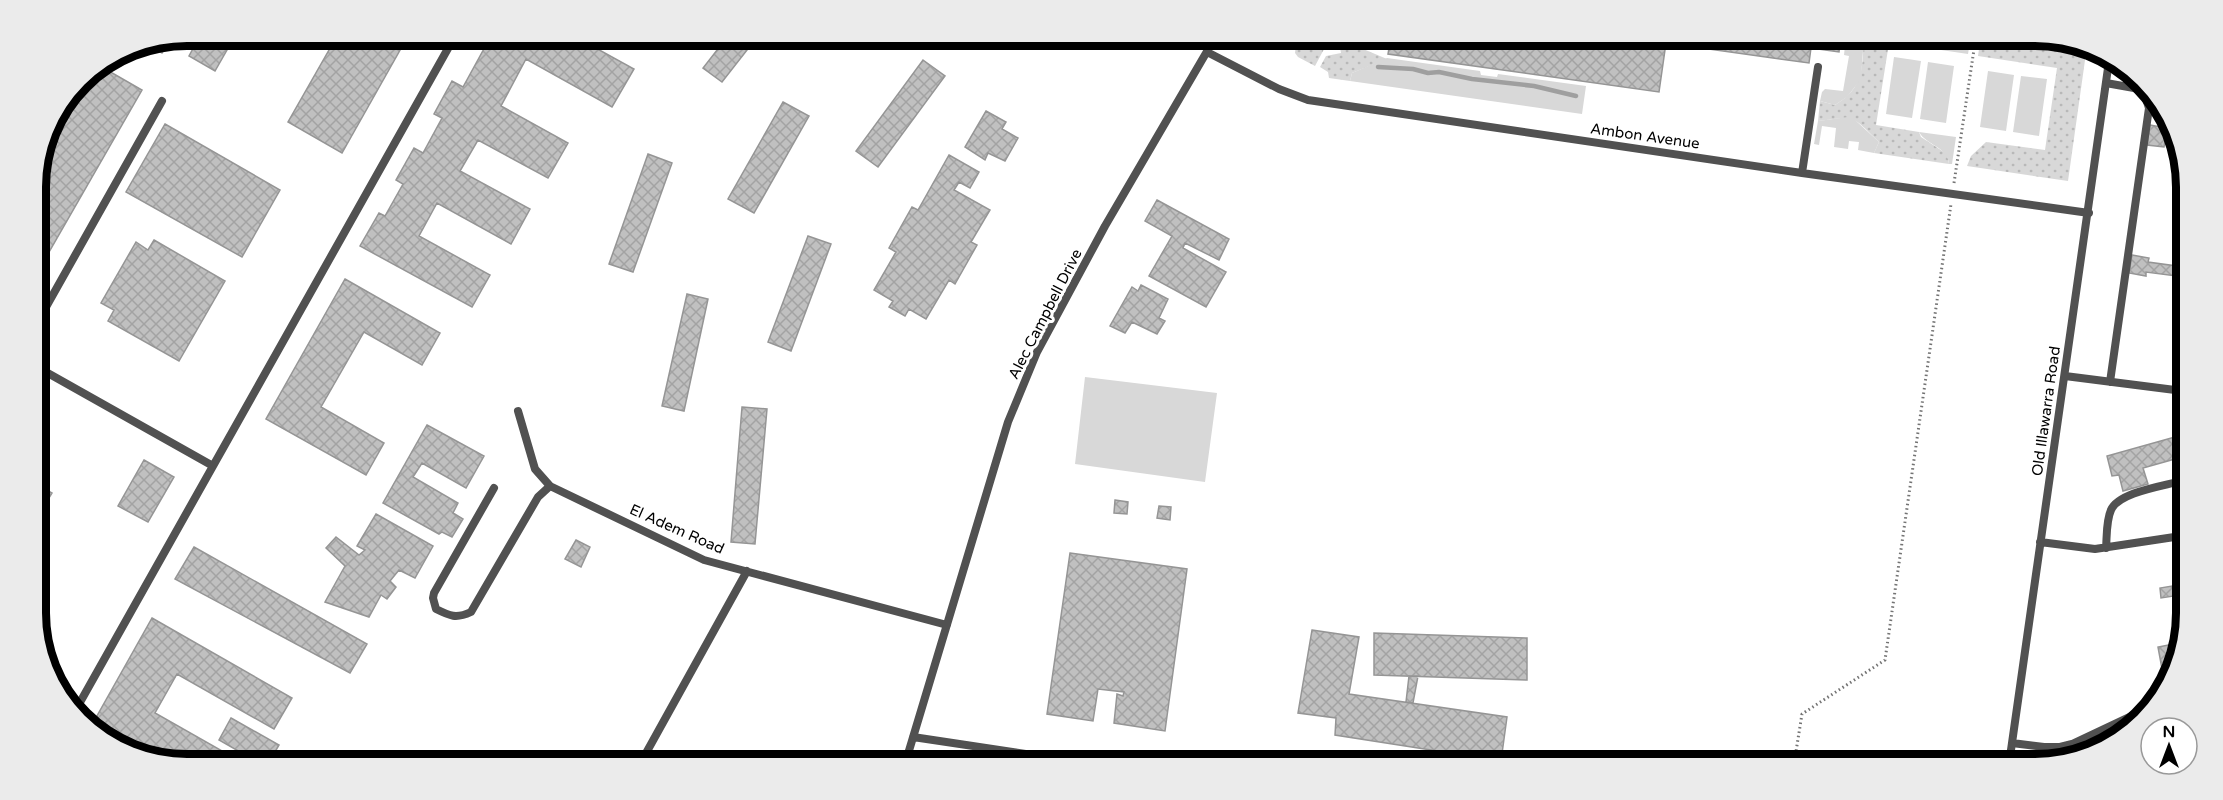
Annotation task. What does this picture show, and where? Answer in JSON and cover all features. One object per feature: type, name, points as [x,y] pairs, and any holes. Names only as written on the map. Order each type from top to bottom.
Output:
[{"type":"lane","points":[[80,703],[449,46]]},
{"type":"lane","name":"Alec Campbell Drive","points":[[908,754],[1008,422],[1037,352],[1105,226],[1210,46]]},
{"type":"lane","name":"Ambon Avenue","points":[[1207,52],[1279,89],[1308,100],[2088,213]]},
{"type":"lane","points":[[1802,173],[1818,67]]},
{"type":"lane","name":"Old Illawarra Road","points":[[2011,753],[2108,67]]},
{"type":"lane","points":[[2106,83],[2134,88]]},
{"type":"lane","points":[[47,305],[162,101]]},
{"type":"lane","points":[[2110,382],[2149,108],[2147,102]]},
{"type":"lane","points":[[47,372],[213,466]]},
{"type":"lane","points":[[2065,376],[2176,390]]},
{"type":"lane","name":"El Adem Road","points":[[518,411],[535,469],[550,486],[705,560],[947,625]]},
{"type":"lane","points":[[2106,548],[2110,512],[2115,504],[2129,495],[2176,482]]},
{"type":"lane","points":[[494,488],[434,593],[436,609],[450,616],[460,617],[471,612],[538,497],[550,486]]},
{"type":"lane","points":[[2040,542],[2080,548],[2106,548],[2176,537]]},
{"type":"lane","points":[[646,754],[747,571]]},
{"type":"lane","points":[[2074,748],[2126,720]]},
{"type":"lane","points":[[913,737],[1023,754]]},
{"type":"lane","points":[[2012,743],[2074,748]]},
{"type":"path","points":[[1796,753],[1802,714],[1885,660],[1975,46]]},
{"type":"shaded area","points":[[1296,46],[1326,46],[1315,66],[1295,53]]},
{"type":"shaded area","points":[[1340,46],[1356,46],[1387,59],[1352,73],[1350,81],[1329,78],[1328,72],[1320,67],[1326,56],[1341,53]]},
{"type":"shaded area","points":[[1845,46],[1863,46],[1861,79],[1847,97],[1835,105],[1820,101],[1825,89],[1843,91],[1849,56],[1844,55]]},
{"type":"shaded area","points":[[1863,46],[1889,46],[1876,125],[1919,132],[1921,137],[1947,154],[1949,164],[1874,153],[1879,142],[1858,122],[1847,118],[1818,121],[1820,101],[1835,105],[1845,98],[1857,83],[1862,67]]},
{"type":"shaded area","points":[[1911,46],[1944,46],[1941,50]]},
{"type":"shaded area","points":[[1944,46],[1969,46],[1968,54],[1941,50]]},
{"type":"shaded area","points":[[1979,46],[2035,46],[2063,49],[2086,56],[2068,181],[1967,166],[1971,156],[1986,142],[2045,150],[2057,68],[1978,56]]},
{"type":"shaded area","points":[[1894,57],[1921,61],[1912,118],[1886,114]]},
{"type":"shaded area","points":[[1387,58],[1480,71],[1481,75],[1497,77],[1498,74],[1586,86],[1582,114],[1350,81],[1352,73]]},
{"type":"shaded area","points":[[1928,62],[1954,66],[1946,123],[1920,119]]},
{"type":"shaded area","points":[[1988,71],[2014,75],[2006,131],[1980,127]]},
{"type":"shaded area","points":[[2021,76],[2047,79],[2039,136],[2013,132]]},
{"type":"shaded area","points":[[1848,117],[1854,119],[1879,142],[1874,153],[1858,150],[1859,142],[1849,141],[1848,149],[1834,147],[1836,128],[1822,126],[1819,145],[1814,144],[1818,121]]},
{"type":"shaded area","points":[[1919,132],[1956,137],[1952,164],[1949,164],[1948,158],[1941,150]]},
{"type":"shaded area","points":[[1085,377],[1217,393],[1205,482],[1075,464]]},
{"type":"building","points":[[194,46],[229,46],[215,71],[189,56]]},
{"type":"building","points":[[331,46],[402,46],[342,153],[288,122]]},
{"type":"building","points":[[486,46],[592,46],[634,69],[612,107],[526,59],[501,106],[568,143],[548,178],[478,140],[460,171],[530,209],[511,244],[437,203],[419,236],[490,275],[472,307],[360,246],[379,213],[385,216],[403,184],[396,180],[414,148],[423,153],[442,118],[434,114],[452,81],[463,87]]},
{"type":"building","points":[[720,46],[750,46],[722,82],[703,68]]},
{"type":"building","points":[[1389,46],[1666,46],[1659,92],[1388,54]]},
{"type":"building","points":[[1687,46],[1840,46],[1839,52],[1811,48],[1809,63]]},
{"type":"building","points":[[923,60],[945,76],[878,167],[856,151]]},
{"type":"building","points":[[109,71],[142,90],[47,256],[48,169],[51,151],[65,117],[82,95]]},
{"type":"building","points":[[783,102],[809,116],[754,213],[728,199]]},
{"type":"building","points":[[986,111],[1006,122],[1002,129],[1018,138],[1005,161],[988,153],[985,160],[965,147]]},
{"type":"building","points":[[165,124],[280,190],[242,257],[126,192]]},
{"type":"building","points":[[2150,125],[2163,127],[2169,142],[2165,141],[2164,147],[2147,145]]},
{"type":"building","points":[[648,154],[672,163],[633,272],[609,264]]},
{"type":"building","points":[[949,155],[979,172],[970,188],[959,182],[954,190],[990,210],[971,242],[977,245],[955,284],[949,280],[926,319],[909,309],[905,316],[889,307],[893,301],[874,290],[896,252],[889,248],[912,207],[918,210]]},
{"type":"building","points":[[1157,200],[1229,239],[1219,260],[1185,243],[1183,248],[1226,272],[1206,307],[1149,276],[1172,236],[1145,221]]},
{"type":"building","points":[[808,236],[831,244],[791,351],[768,342]]},
{"type":"building","points":[[154,240],[225,281],[179,361],[108,321],[114,310],[101,303],[136,242],[148,250]]},
{"type":"building","points":[[2132,255],[2149,258],[2148,262],[2176,266],[2176,276],[2146,272],[2146,276],[2129,273]]},
{"type":"building","points":[[345,279],[440,333],[422,365],[364,332],[321,407],[384,443],[366,475],[266,419]]},
{"type":"building","points":[[1141,285],[1168,299],[1159,318],[1165,321],[1157,334],[1132,322],[1125,333],[1110,326],[1132,287],[1138,291]]},
{"type":"building","points":[[687,294],[708,299],[684,411],[662,406]]},
{"type":"building","points":[[742,407],[767,409],[755,544],[731,542]]},
{"type":"building","points":[[427,425],[484,456],[466,488],[422,463],[413,477],[458,503],[453,513],[463,519],[452,537],[442,532],[439,534],[383,503]]},
{"type":"building","points":[[2176,437],[2176,463],[2175,459],[2143,468],[2148,484],[2123,491],[2119,475],[2112,476],[2107,456]]},
{"type":"building","points":[[144,460],[174,477],[148,522],[118,506]]},
{"type":"building","points":[[46,490],[52,493],[46,502]]},
{"type":"building","points":[[1115,500],[1128,502],[1127,514],[1114,513]]},
{"type":"building","points":[[1159,506],[1171,507],[1170,520],[1157,518]]},
{"type":"building","points":[[376,514],[433,546],[415,578],[399,570],[390,581],[396,587],[387,599],[381,595],[369,617],[325,602],[345,566],[326,548],[336,537],[359,555],[365,550],[357,546]]},
{"type":"building","points":[[576,540],[590,547],[581,567],[565,559]]},
{"type":"building","points":[[194,547],[367,644],[350,673],[175,579]]},
{"type":"building","points":[[1070,553],[1187,569],[1165,731],[1114,723],[1117,694],[1123,696],[1124,692],[1098,689],[1093,721],[1047,714]]},
{"type":"building","points":[[2172,586],[2174,596],[2161,598],[2160,588]]},
{"type":"building","points":[[152,618],[292,698],[274,729],[177,674],[155,713],[227,754],[188,754],[151,749],[125,739],[96,718]]},
{"type":"building","points":[[1312,630],[1359,637],[1349,694],[1507,717],[1502,753],[1452,753],[1335,735],[1336,718],[1298,713]]},
{"type":"building","points":[[1374,633],[1527,638],[1527,680],[1374,675]]},
{"type":"building","points":[[2173,644],[2165,669],[2162,669],[2158,647]]},
{"type":"building","points":[[1409,676],[1418,676],[1413,703],[1406,702]]},
{"type":"building","points":[[231,718],[279,745],[274,754],[243,754],[219,740]]},
{"type":"waterway","points":[[1378,67],[1413,69],[1428,73],[1439,72],[1472,79],[1534,86],[1576,96]]}]
